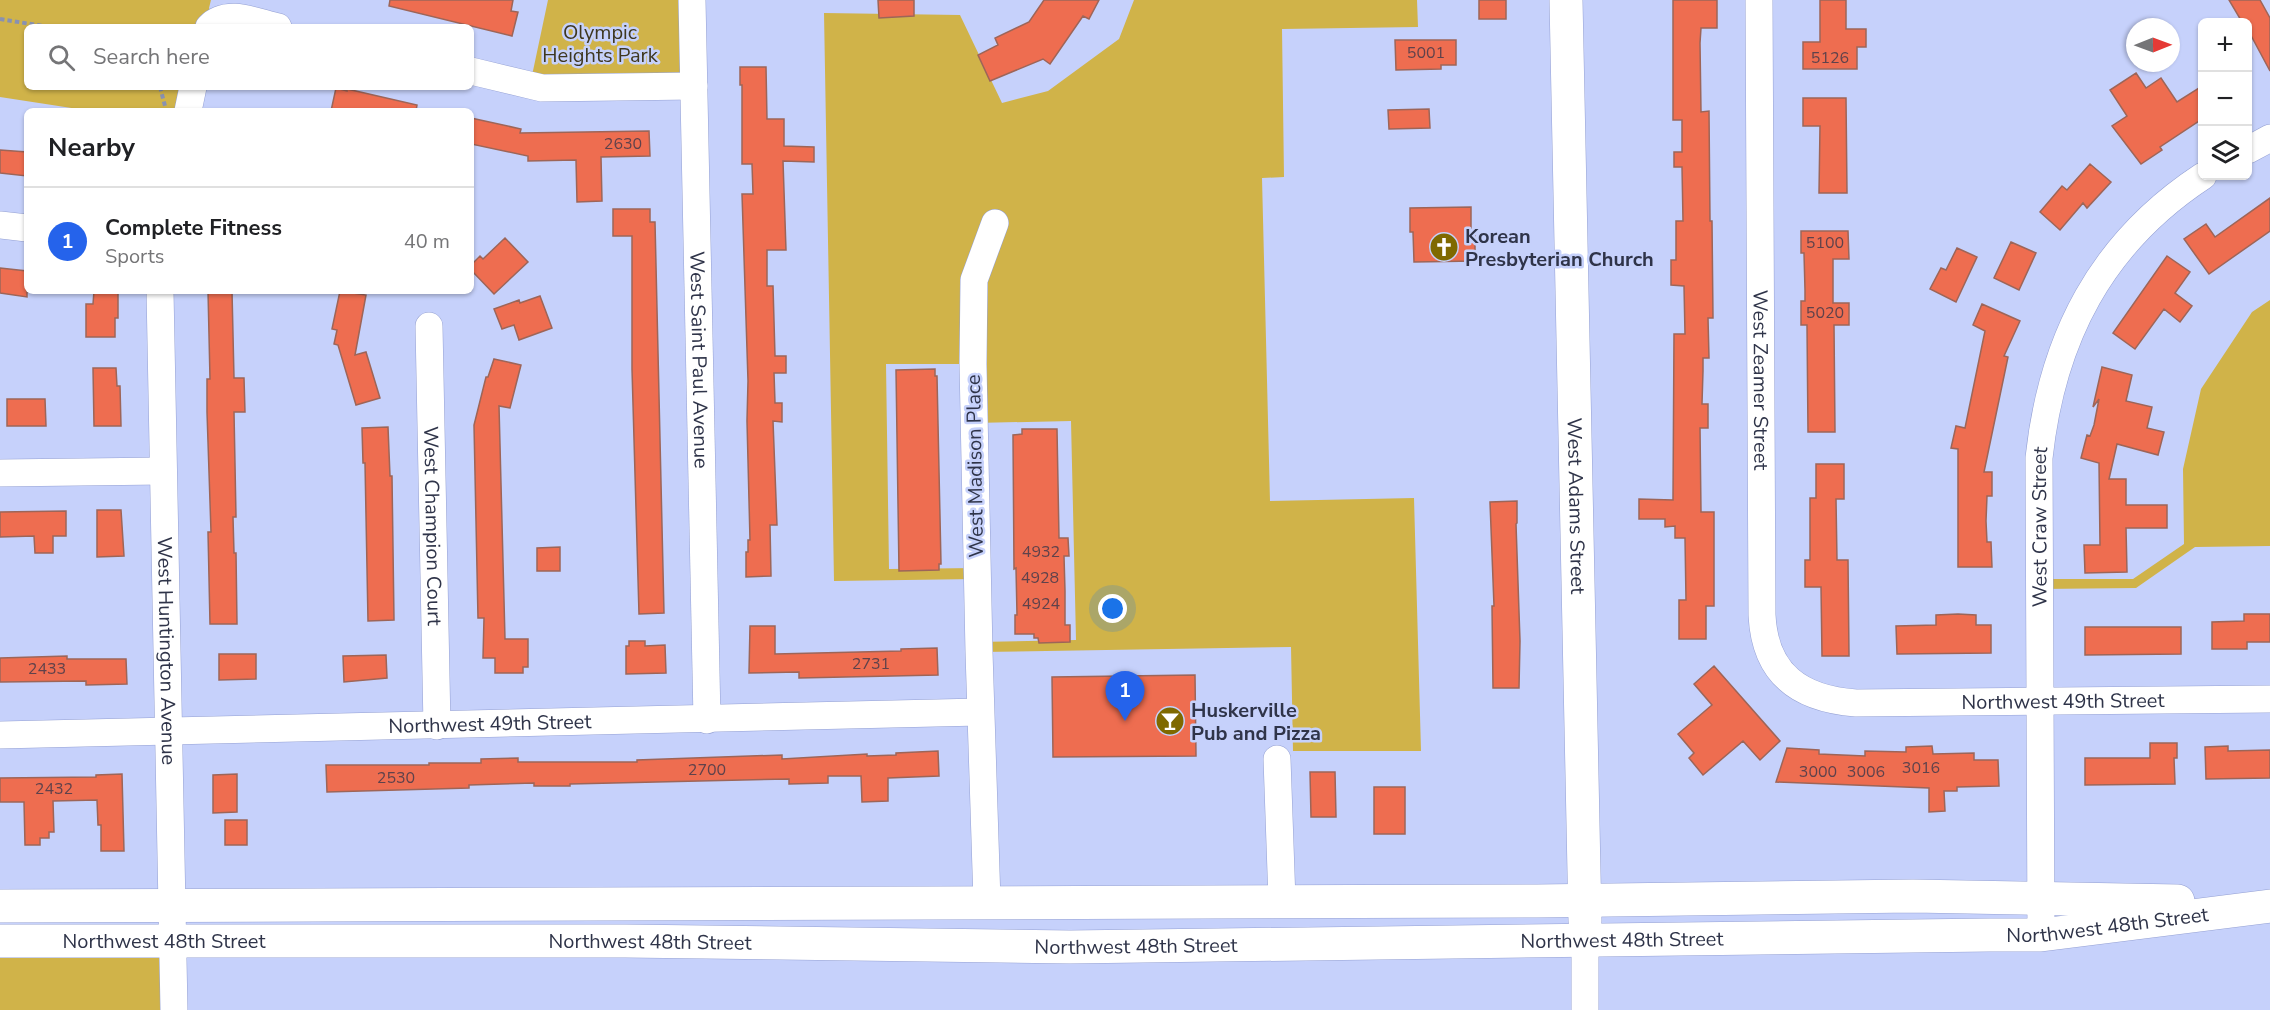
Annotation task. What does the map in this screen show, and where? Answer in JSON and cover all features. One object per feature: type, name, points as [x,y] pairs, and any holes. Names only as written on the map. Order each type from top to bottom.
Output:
[{"type":"main road","name":"West Adams Street","points":[[1566,0],[1585,941]]},
{"type":"main road","name":"Northwest 48th Street","points":[[0,906],[1584,900],[1913,896],[2270,904]]},
{"type":"main road","points":[[625,941],[676,921],[974,917],[980,916],[987,902]]},
{"type":"main road","name":"Northwest 48th Street","points":[[0,941],[625,941],[974,947],[2041,934],[2270,904]]},
{"type":"street","name":"West Saint Paul Avenue","points":[[692,0],[707,720]]},
{"type":"street","name":"West Zeamer Street","points":[[1759,0],[1762,625],[1769,651],[1778,667],[1793,683],[1808,693],[1825,699],[1856,703]]},
{"type":"street","points":[[212,24],[224,17],[265,24]]},
{"type":"street","points":[[474,72],[542,88],[694,86]]},
{"type":"street","points":[[189,108],[192,90]]},
{"type":"street","points":[[2252,147],[2270,138]]},
{"type":"street","name":"West Craw Street","points":[[2041,934],[2039,458],[2043,422],[2052,380],[2064,345],[2082,307],[2104,271],[2127,242],[2156,212],[2198,180]]},
{"type":"street","name":"West Madison Place","points":[[987,902],[980,712],[973,364],[974,279],[995,223]]},
{"type":"street","points":[[0,225],[24,228]]},
{"type":"street","name":"West Huntington Avenue","points":[[160,294],[174,1010]]},
{"type":"street","name":"West Champion Court","points":[[429,326],[437,726]]},
{"type":"street","points":[[0,473],[163,471]]},
{"type":"street","name":"Northwest 49th Street","points":[[1856,703],[2270,699]]},
{"type":"street","name":"Northwest 49th Street","points":[[0,735],[980,712]]},
{"type":"street","points":[[1277,759],[1282,901]]},
{"type":"street","name":"West Adams Street","points":[[1585,941],[1586,1010]]},
{"type":"path","points":[[0,20],[28,24]]},
{"type":"path","points":[[162,90],[166,108]]},
{"type":"green space","points":[[0,0],[211,0],[209,8],[215,21],[212,24],[24,24],[24,90],[192,90],[189,108],[72,108],[0,97]]},
{"type":"green space","name":"Olympic Heights Park","points":[[548,0],[692,0],[694,86],[530,85]]},
{"type":"green space","points":[[1134,0],[1417,0],[1418,27],[1282,29],[1284,177],[1262,178],[1270,501],[1414,498],[1421,751],[1293,751],[1291,647],[979,652],[978,642],[1076,640],[1071,421],[974,423],[973,364],[886,364],[889,569],[977,568],[977,579],[834,581],[824,13],[960,15],[1002,103],[1048,91],[1119,39]]},
{"type":"green space","points":[[2270,300],[2270,546],[2195,547],[2136,588],[2040,589],[2040,579],[2133,579],[2184,544],[2183,469],[2201,389],[2252,312]]},
{"type":"green space","points":[[0,941],[173,941],[174,1010],[0,1010]]},
{"type":"building","points":[[390,0],[513,0],[511,11],[518,12],[512,36],[474,27],[474,24],[463,24],[389,6]]},
{"type":"building","points":[[878,0],[914,0],[914,16],[879,18]]},
{"type":"building","points":[[1044,0],[1099,0],[1089,19],[1083,16],[1050,64],[1043,59],[990,81],[978,55],[998,45],[995,38],[1029,22]]},
{"type":"building","points":[[1479,0],[1506,0],[1506,19],[1479,19]]},
{"type":"building","points":[[1673,0],[1717,0],[1717,28],[1701,28],[1700,43],[1701,112],[1709,111],[1713,318],[1708,318],[1709,358],[1703,358],[1702,404],[1708,404],[1708,428],[1700,428],[1701,512],[1714,512],[1714,606],[1706,606],[1706,639],[1679,639],[1679,600],[1686,600],[1685,538],[1675,538],[1675,526],[1665,527],[1665,519],[1639,519],[1639,499],[1673,500],[1674,334],[1685,334],[1684,286],[1671,285],[1671,260],[1676,260],[1676,221],[1683,221],[1682,167],[1674,167],[1674,152],[1682,152],[1682,120],[1673,120]]},
{"type":"building","points":[[1820,0],[1846,0],[1846,29],[1866,29],[1866,47],[1857,47],[1857,69],[1803,69],[1803,42],[1820,42]]},
{"type":"building","points":[[2229,0],[2260,0],[2270,18],[2270,71],[2252,37],[2252,18],[2240,18]]},
{"type":"building","points":[[1395,40],[1456,40],[1456,65],[1441,65],[1441,69],[1396,70]]},
{"type":"building","points":[[740,67],[766,67],[767,119],[784,119],[784,146],[814,147],[814,162],[783,161],[786,250],[767,250],[767,286],[773,286],[775,356],[786,356],[786,373],[774,373],[775,403],[782,403],[782,422],[773,421],[777,525],[770,525],[771,576],[746,577],[746,552],[748,552],[748,540],[750,540],[742,194],[753,194],[752,164],[742,164]]},
{"type":"building","points":[[2136,73],[2146,88],[2161,78],[2177,102],[2198,89],[2198,122],[2160,147],[2162,150],[2141,164],[2112,126],[2127,116],[2110,90]]},
{"type":"building","points":[[336,90],[351,90],[417,105],[416,108],[332,108]]},
{"type":"building","points":[[1803,98],[1846,98],[1847,193],[1819,193],[1820,126],[1803,126]]},
{"type":"building","points":[[1429,109],[1430,128],[1389,129],[1388,110]]},
{"type":"building","points":[[474,119],[521,129],[520,133],[649,131],[650,156],[601,157],[602,201],[577,202],[576,160],[528,161],[528,156],[474,145]]},
{"type":"building","points":[[0,150],[24,152],[24,176],[0,173]]},
{"type":"building","points":[[2090,164],[2111,182],[2087,208],[2083,203],[2060,230],[2040,212],[2062,186],[2067,190]]},
{"type":"building","points":[[2270,198],[2270,231],[2209,274],[2184,239],[2206,224],[2215,237]]},
{"type":"building","name":"Korean Presbyterian Church","points":[[1471,207],[1471,231],[1475,231],[1475,261],[1414,262],[1410,208]]},
{"type":"building","points":[[613,209],[650,209],[650,222],[655,222],[664,613],[639,614],[632,369],[632,236],[613,236]]},
{"type":"building","points":[[1801,231],[1848,231],[1849,259],[1833,259],[1833,303],[1849,303],[1849,325],[1834,325],[1835,432],[1808,432],[1807,325],[1801,325],[1801,301],[1805,301],[1805,290]]},
{"type":"building","points":[[505,238],[528,262],[494,294],[474,273],[474,262],[480,256],[483,259]]},
{"type":"building","points":[[2011,242],[2036,253],[2019,290],[1994,278]]},
{"type":"building","points":[[1957,248],[1977,257],[1956,302],[1930,289],[1941,268],[1946,270]]},
{"type":"building","points":[[2167,256],[2190,272],[2175,293],[2192,306],[2180,322],[2164,309],[2135,349],[2113,333]]},
{"type":"building","points":[[0,268],[24,271],[24,294],[27,294],[27,297],[0,293]]},
{"type":"building","points":[[94,294],[118,294],[115,337],[86,337],[86,304],[93,304]]},
{"type":"building","points":[[208,294],[232,294],[234,378],[244,378],[245,412],[234,412],[236,517],[233,517],[237,624],[210,624],[208,532],[211,532],[207,379],[210,379]]},
{"type":"building","points":[[339,294],[366,295],[355,355],[366,352],[380,398],[356,405],[338,345],[334,344],[337,330],[332,329]]},
{"type":"building","points":[[540,296],[552,328],[519,340],[514,325],[502,329],[494,309],[519,300],[520,303]]},
{"type":"building","points":[[1982,304],[2020,321],[2004,356],[2008,357],[1984,472],[1992,472],[1992,496],[1987,496],[1986,521],[1987,542],[1991,542],[1992,567],[1958,567],[1958,449],[1951,448],[1956,426],[1965,428],[1985,331],[1973,325]]},
{"type":"building","points":[[494,359],[521,365],[510,408],[499,406],[505,639],[528,639],[528,667],[523,667],[523,673],[495,673],[495,658],[483,658],[484,618],[478,618],[474,425],[486,377],[488,377]]},
{"type":"building","points":[[2102,367],[2132,375],[2126,401],[2152,407],[2147,428],[2164,432],[2158,455],[2117,444],[2109,479],[2126,479],[2126,505],[2167,505],[2167,528],[2126,528],[2127,572],[2085,573],[2084,545],[2100,545],[2099,463],[2081,458],[2087,435],[2090,436],[2094,425],[2099,399],[2093,407]]},
{"type":"building","points":[[93,368],[116,368],[117,386],[120,386],[121,426],[94,426]]},
{"type":"building","points":[[935,369],[941,564],[939,564],[939,570],[899,571],[896,370]]},
{"type":"building","points":[[7,399],[45,399],[46,426],[7,426]]},
{"type":"building","points":[[388,427],[390,476],[392,476],[394,620],[368,621],[365,463],[363,463],[362,428]]},
{"type":"building","points":[[1022,429],[1057,429],[1059,538],[1068,538],[1069,556],[1064,556],[1065,625],[1070,625],[1070,642],[1039,643],[1038,638],[1034,638],[1034,634],[1015,634],[1015,615],[1017,615],[1016,568],[1014,569],[1013,435],[1022,434]]},
{"type":"building","points":[[1816,464],[1844,464],[1844,499],[1836,499],[1837,560],[1848,560],[1849,656],[1822,656],[1821,587],[1805,587],[1805,560],[1810,560],[1810,498],[1816,498]]},
{"type":"building","points":[[1517,501],[1519,688],[1493,688],[1492,606],[1494,606],[1490,502]]},
{"type":"building","points":[[97,510],[121,510],[124,556],[97,557]]},
{"type":"building","points":[[66,511],[66,536],[53,536],[53,553],[35,553],[34,536],[0,537],[0,512]]},
{"type":"building","points":[[560,547],[560,571],[537,571],[537,548]]},
{"type":"building","points":[[2244,614],[2270,614],[2270,642],[2247,642],[2247,649],[2212,649],[2212,622],[2244,621]]},
{"type":"building","points":[[1936,615],[1976,615],[1976,625],[1991,625],[1991,653],[1897,654],[1896,626],[1936,625]]},
{"type":"building","points":[[750,626],[775,626],[775,654],[937,648],[938,675],[799,678],[799,672],[749,673]]},
{"type":"building","points":[[2085,627],[2181,627],[2181,654],[2085,655]]},
{"type":"building","points":[[629,641],[645,641],[645,646],[665,645],[666,673],[626,674],[626,646],[629,646]]},
{"type":"building","points":[[219,654],[256,654],[256,679],[219,680]]},
{"type":"building","points":[[386,655],[387,678],[344,682],[343,656]]},
{"type":"building","points":[[67,656],[67,659],[126,659],[127,684],[86,685],[86,681],[0,682],[0,658]]},
{"type":"building","points":[[1714,666],[1780,741],[1760,760],[1743,741],[1703,775],[1689,758],[1694,753],[1678,734],[1712,705],[1694,684]]},
{"type":"building","points":[[1195,675],[1196,756],[1053,757],[1052,677]]},
{"type":"building","points":[[2150,743],[2177,743],[2177,758],[2174,758],[2175,784],[2085,785],[2085,758],[2150,758]]},
{"type":"building","points":[[1932,746],[1933,754],[1974,753],[1974,760],[1998,760],[1999,786],[1957,787],[1957,791],[1944,791],[1945,811],[1929,812],[1929,788],[1776,782],[1787,748],[1819,750],[1819,754],[1865,756],[1865,751],[1906,752],[1906,747]]},
{"type":"building","points":[[2228,746],[2228,751],[2270,750],[2270,778],[2206,779],[2205,747]]},
{"type":"building","points":[[938,751],[939,776],[888,778],[888,801],[862,802],[861,776],[828,776],[828,783],[789,784],[789,779],[570,784],[570,786],[534,786],[534,783],[469,785],[469,788],[327,792],[326,765],[429,765],[429,763],[481,763],[481,759],[518,758],[518,762],[637,762],[637,760],[782,755],[782,759],[867,754],[867,756],[896,755],[896,753]]},
{"type":"building","points":[[1310,772],[1335,772],[1336,817],[1311,817]]},
{"type":"building","points":[[122,774],[124,851],[101,851],[101,825],[98,825],[97,800],[53,801],[54,832],[49,832],[49,838],[40,838],[40,845],[25,845],[24,802],[0,802],[0,778],[96,777],[96,775]]},
{"type":"building","points":[[237,774],[237,812],[213,813],[213,775]]},
{"type":"building","points":[[1374,787],[1405,787],[1405,834],[1374,834]]},
{"type":"building","points":[[225,820],[247,820],[247,845],[225,845]]},
{"type":"place","name":"Korean Presbyterian Church","points":[[1444,247]]},
{"type":"place","name":"Complete Fitness","points":[[1125,721]]},
{"type":"place","name":"Huskerville Pub and Pizza","points":[[1170,721]]}]
